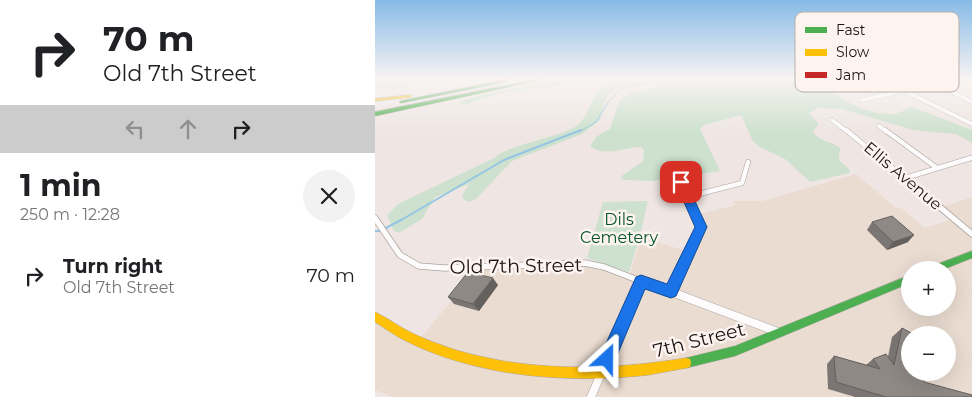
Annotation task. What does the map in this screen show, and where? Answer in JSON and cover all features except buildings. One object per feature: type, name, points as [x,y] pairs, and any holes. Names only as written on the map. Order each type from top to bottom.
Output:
[{"type":"main road","points":[[375,100],[397,97]]},
{"type":"main road","points":[[375,108],[429,97]]},
{"type":"main road","points":[[375,114],[459,97]]},
{"type":"main road","points":[[375,118],[463,97]]},
{"type":"main road","points":[[955,261],[972,254]]},
{"type":"main road","name":"7th Street","points":[[375,317],[388,327],[417,342],[467,358],[518,369],[550,373],[600,374],[652,369],[735,351],[901,284]]},
{"type":"street","points":[[862,100],[877,97]]},
{"type":"street","points":[[918,97],[972,124]]},
{"type":"street","name":"Ellis Avenue","points":[[832,120],[862,142],[972,234]]},
{"type":"street","points":[[879,126],[937,168]]},
{"type":"street","points":[[905,178],[971,158]]},
{"type":"street","points":[[687,196],[742,183],[748,162]]},
{"type":"street","points":[[671,292],[701,227],[681,182]]},
{"type":"street","name":"Old 7th Street","points":[[376,220],[400,255],[419,266],[444,268],[585,263],[604,266],[781,333]]},
{"type":"street","points":[[591,397],[641,281]]},
{"type":"shaded area","points":[[856,174],[896,208],[900,207],[925,228],[953,219],[940,208],[972,197],[972,397],[393,397],[375,390],[375,317],[417,342],[481,266],[585,263],[629,277],[641,237],[689,252],[701,227],[696,215],[736,205],[733,201],[762,201]]},
{"type":"green space","points":[[489,97],[460,105],[460,102],[470,98]]},
{"type":"green space","points":[[607,97],[600,120],[582,134],[512,161],[476,199],[469,202],[464,200],[462,196],[469,184],[435,197],[422,219],[399,233],[394,231],[387,215],[398,204],[511,149],[573,128],[585,117],[594,98]]},
{"type":"green space","points":[[625,97],[841,97],[861,108],[884,114],[894,114],[909,107],[915,108],[972,130],[972,143],[956,134],[914,130],[842,109],[818,108],[809,113],[819,124],[813,131],[818,137],[840,148],[839,160],[849,169],[850,173],[810,182],[785,159],[760,147],[753,141],[741,115],[704,125],[700,129],[720,171],[652,181],[623,180],[620,177],[643,161],[644,150],[641,147],[635,147],[609,152],[590,146],[597,136],[610,129],[619,101]]},
{"type":"green space","name":"Dils Cemetery","points":[[648,201],[629,272],[587,258],[603,202]]},
{"type":"waterway","points":[[579,132],[596,122],[613,97]]},
{"type":"waterway","points":[[375,231],[380,231],[403,219],[504,160],[581,130]]},
{"type":"traffic: fast","points":[[401,102],[428,97]]},
{"type":"traffic: fast","points":[[375,114],[459,97]]},
{"type":"traffic: fast","points":[[955,261],[972,254]]},
{"type":"traffic: fast","points":[[686,363],[735,351],[901,283]]},
{"type":"traffic: slow","points":[[375,100],[405,97]]},
{"type":"traffic: slow","points":[[375,317],[408,337],[445,352],[484,363],[525,370],[608,373],[686,363]]},
{"type":"route","points":[[607,359],[641,281],[671,292],[701,227],[681,182]]}]
